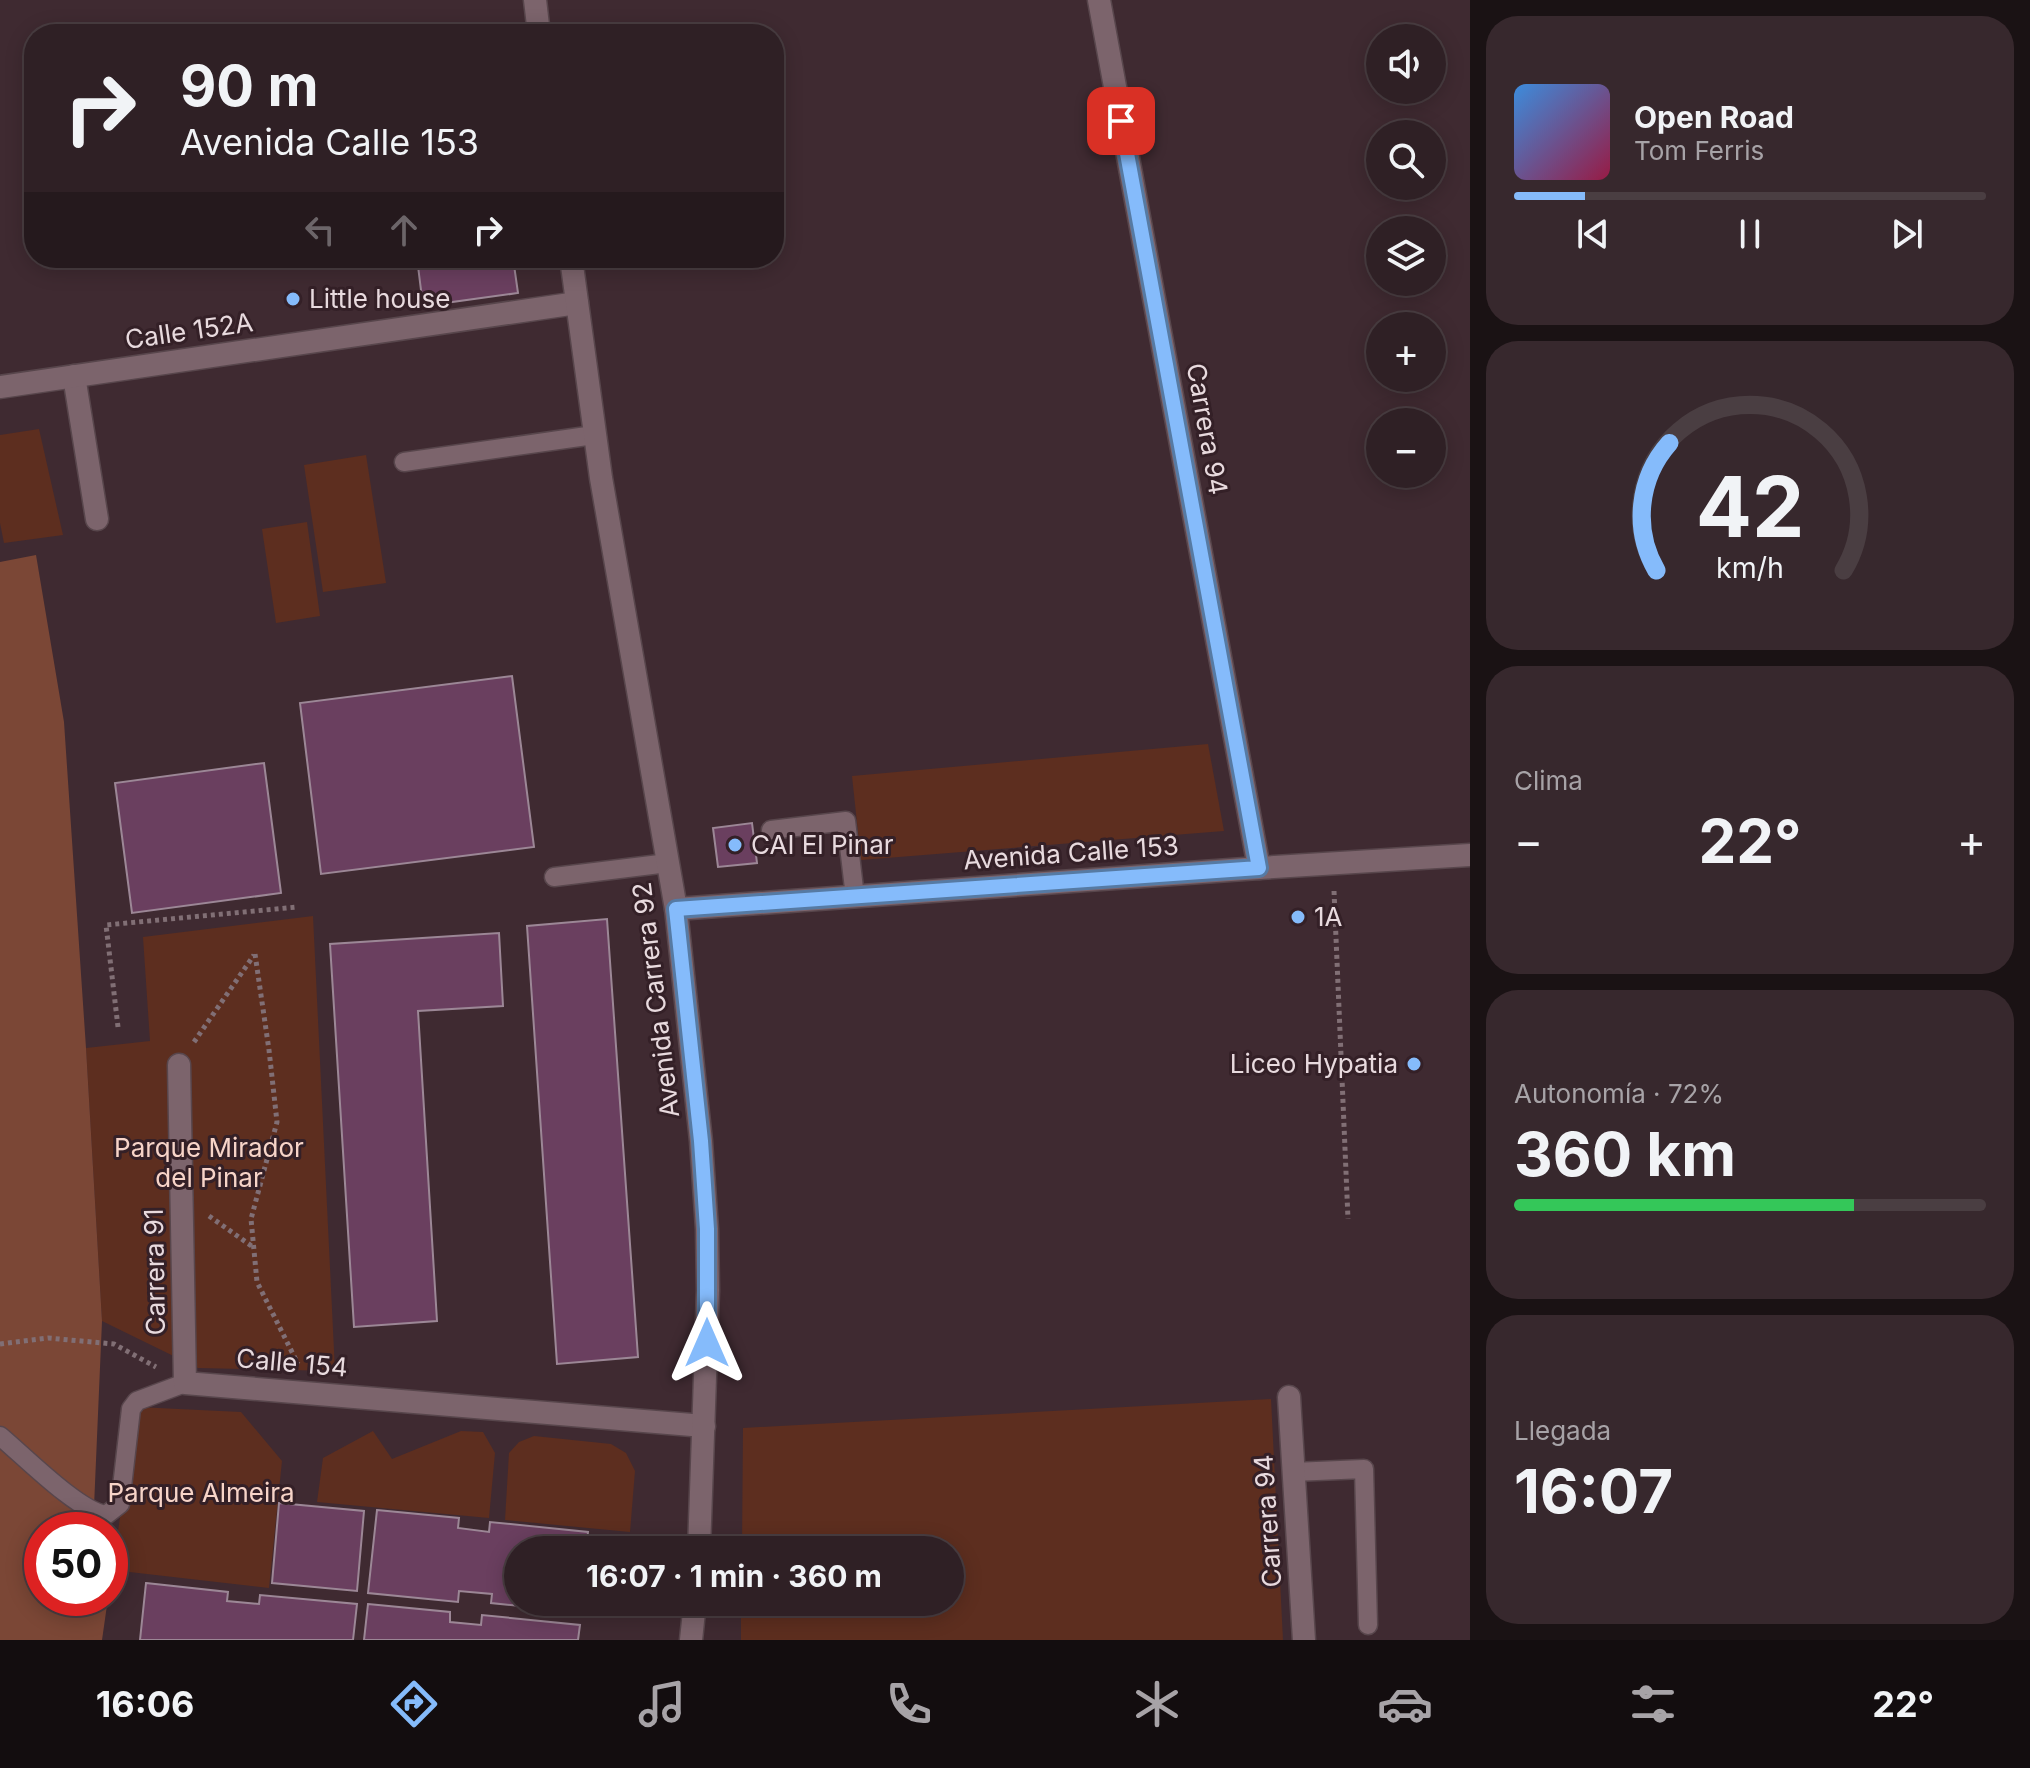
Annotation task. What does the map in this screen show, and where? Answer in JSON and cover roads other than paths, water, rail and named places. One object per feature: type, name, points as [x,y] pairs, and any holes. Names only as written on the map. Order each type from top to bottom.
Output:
[{"type":"street","points":[[535,0],[538,24]]},
{"type":"street","name":"Carrera 94","points":[[1099,0],[1259,868]]},
{"type":"street","name":"Avenida Carrera 92","points":[[572,268],[594,435],[676,909],[701,1141],[707,1229],[707,1343],[700,1536]]},
{"type":"street","name":"Calle 152A","points":[[0,387],[577,303]]},
{"type":"street","points":[[74,376],[97,519]]},
{"type":"street","name":"Avenida Calle 153","points":[[676,909],[1470,855]]},
{"type":"street","name":"Carrera 91","points":[[179,1065],[185,1383]]},
{"type":"street","name":"Calle 154","points":[[185,1383],[704,1426]]},
{"type":"street","name":"Carrera 94","points":[[1289,1397],[1304,1640]]},
{"type":"street","points":[[691,1640],[694,1616]]},
{"type":"lane","points":[[404,462],[594,435]]},
{"type":"lane","points":[[771,830],[846,821],[855,897]]},
{"type":"lane","points":[[554,877],[668,863]]},
{"type":"lane","name":"Calle 154","points":[[0,1436],[79,1504],[97,1514],[106,1515],[120,1504],[131,1409],[137,1401],[185,1383]]},
{"type":"lane","points":[[1293,1472],[1364,1469],[1368,1625]]},
{"type":"place","name":"Little house","points":[[293,299]]},
{"type":"place","name":"CAI El Pinar","points":[[735,845]]},
{"type":"place","name":"1A","points":[[1298,917]]},
{"type":"place","name":"Liceo Hypatia","points":[[1414,1064]]},
{"type":"park label","name":"Parque Mirador del Pinar","points":[[209,1163]]},
{"type":"park label","name":"Parque Almeira","points":[[201,1493]]}]
